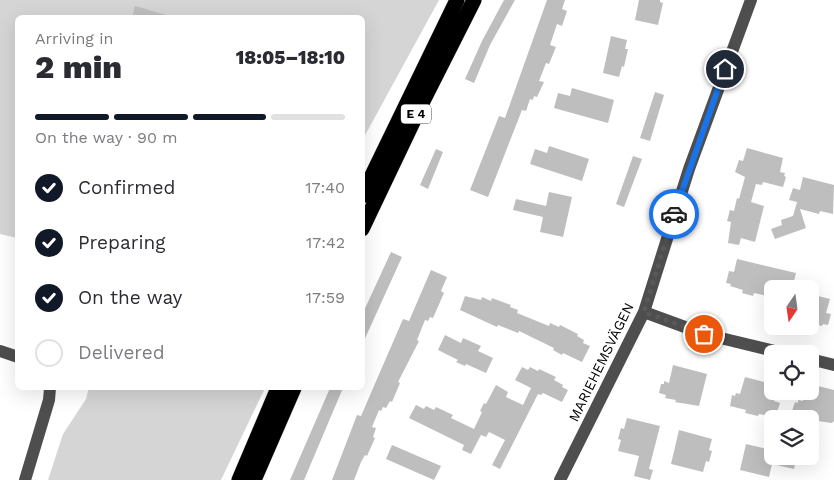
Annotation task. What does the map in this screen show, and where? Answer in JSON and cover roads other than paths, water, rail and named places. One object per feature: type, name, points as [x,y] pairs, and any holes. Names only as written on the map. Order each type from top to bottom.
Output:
[{"type":"highway","name":"E 4","points":[[365,190],[457,0]]},
{"type":"highway","name":"E 4","points":[[365,223],[474,0]]},
{"type":"highway","points":[[239,480],[277,390]]},
{"type":"highway","points":[[254,480],[293,390]]},
{"type":"street","name":"MARIEHEMSVÄGEN","points":[[560,480],[644,312],[689,169],[751,0]]},
{"type":"street","points":[[644,312],[704,334],[764,348]]},
{"type":"street","points":[[0,351],[15,356]]},
{"type":"street","points":[[819,361],[834,365]]},
{"type":"street","points":[[25,480],[49,400],[50,390]]}]
